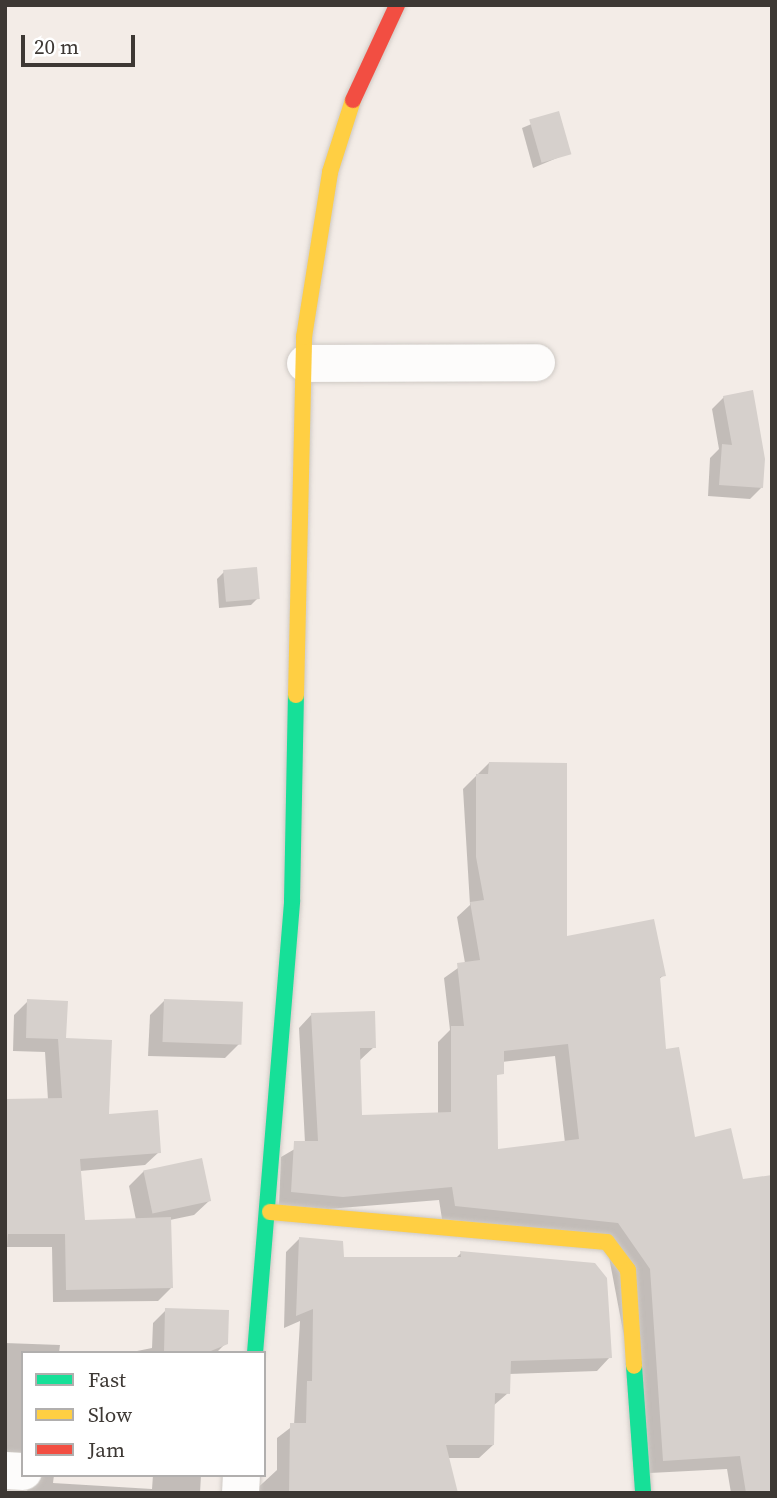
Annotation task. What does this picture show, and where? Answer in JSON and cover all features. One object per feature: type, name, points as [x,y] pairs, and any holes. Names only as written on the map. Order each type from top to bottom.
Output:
[{"type":"street","points":[[255,1351],[270,1212],[292,901],[305,363],[314,258],[330,172],[349,108],[397,5]]},
{"type":"street","points":[[305,363],[536,362]]},
{"type":"street","points":[[270,1212],[607,1242],[628,1270],[643,1493]]},
{"type":"building","points":[[559,111],[571,154],[542,163],[529,120]]},
{"type":"building","points":[[753,390],[765,459],[763,488],[719,485],[722,444],[732,445],[723,396]]},
{"type":"building","points":[[257,567],[260,599],[226,602],[223,570]]},
{"type":"building","points":[[489,762],[567,763],[567,936],[654,919],[666,976],[660,977],[666,1049],[679,1047],[695,1137],[731,1128],[743,1179],[772,1175],[772,1493],[746,1493],[740,1456],[663,1461],[650,1269],[618,1223],[455,1206],[452,1187],[343,1197],[291,1192],[294,1141],[318,1141],[311,1013],[375,1011],[376,1048],[360,1048],[362,1115],[451,1112],[451,1026],[464,1026],[457,963],[480,960],[470,902],[484,900],[476,857],[476,774],[488,774]],"holes":[[[568,1044],[579,1139],[498,1149],[497,1075],[504,1074],[504,1051]]]},
{"type":"building","points":[[27,999],[68,1001],[66,1038],[112,1040],[109,1114],[158,1110],[161,1153],[80,1159],[85,1220],[171,1217],[173,1288],[66,1290],[65,1234],[5,1234],[5,1099],[62,1098],[58,1039],[26,1038]]},
{"type":"building","points":[[164,999],[243,1002],[241,1045],[162,1042]]},
{"type":"building","points":[[202,1158],[211,1201],[152,1214],[143,1170]]},
{"type":"building","points":[[299,1237],[343,1241],[344,1257],[461,1257],[460,1251],[595,1263],[607,1278],[612,1358],[511,1361],[510,1394],[495,1393],[494,1445],[446,1445],[458,1493],[289,1493],[290,1423],[306,1423],[307,1381],[312,1381],[313,1309],[296,1316]]},
{"type":"building","points":[[165,1308],[229,1310],[228,1344],[211,1351],[164,1351]]},
{"type":"traffic: fast","points":[[255,1351],[292,901],[296,695]]},
{"type":"traffic: fast","points":[[634,1366],[643,1493]]},
{"type":"traffic: slow","points":[[296,695],[304,337],[330,172],[353,100]]},
{"type":"traffic: slow","points":[[270,1212],[607,1242],[628,1270],[634,1366]]},
{"type":"traffic: jam","points":[[353,100],[397,5]]}]
